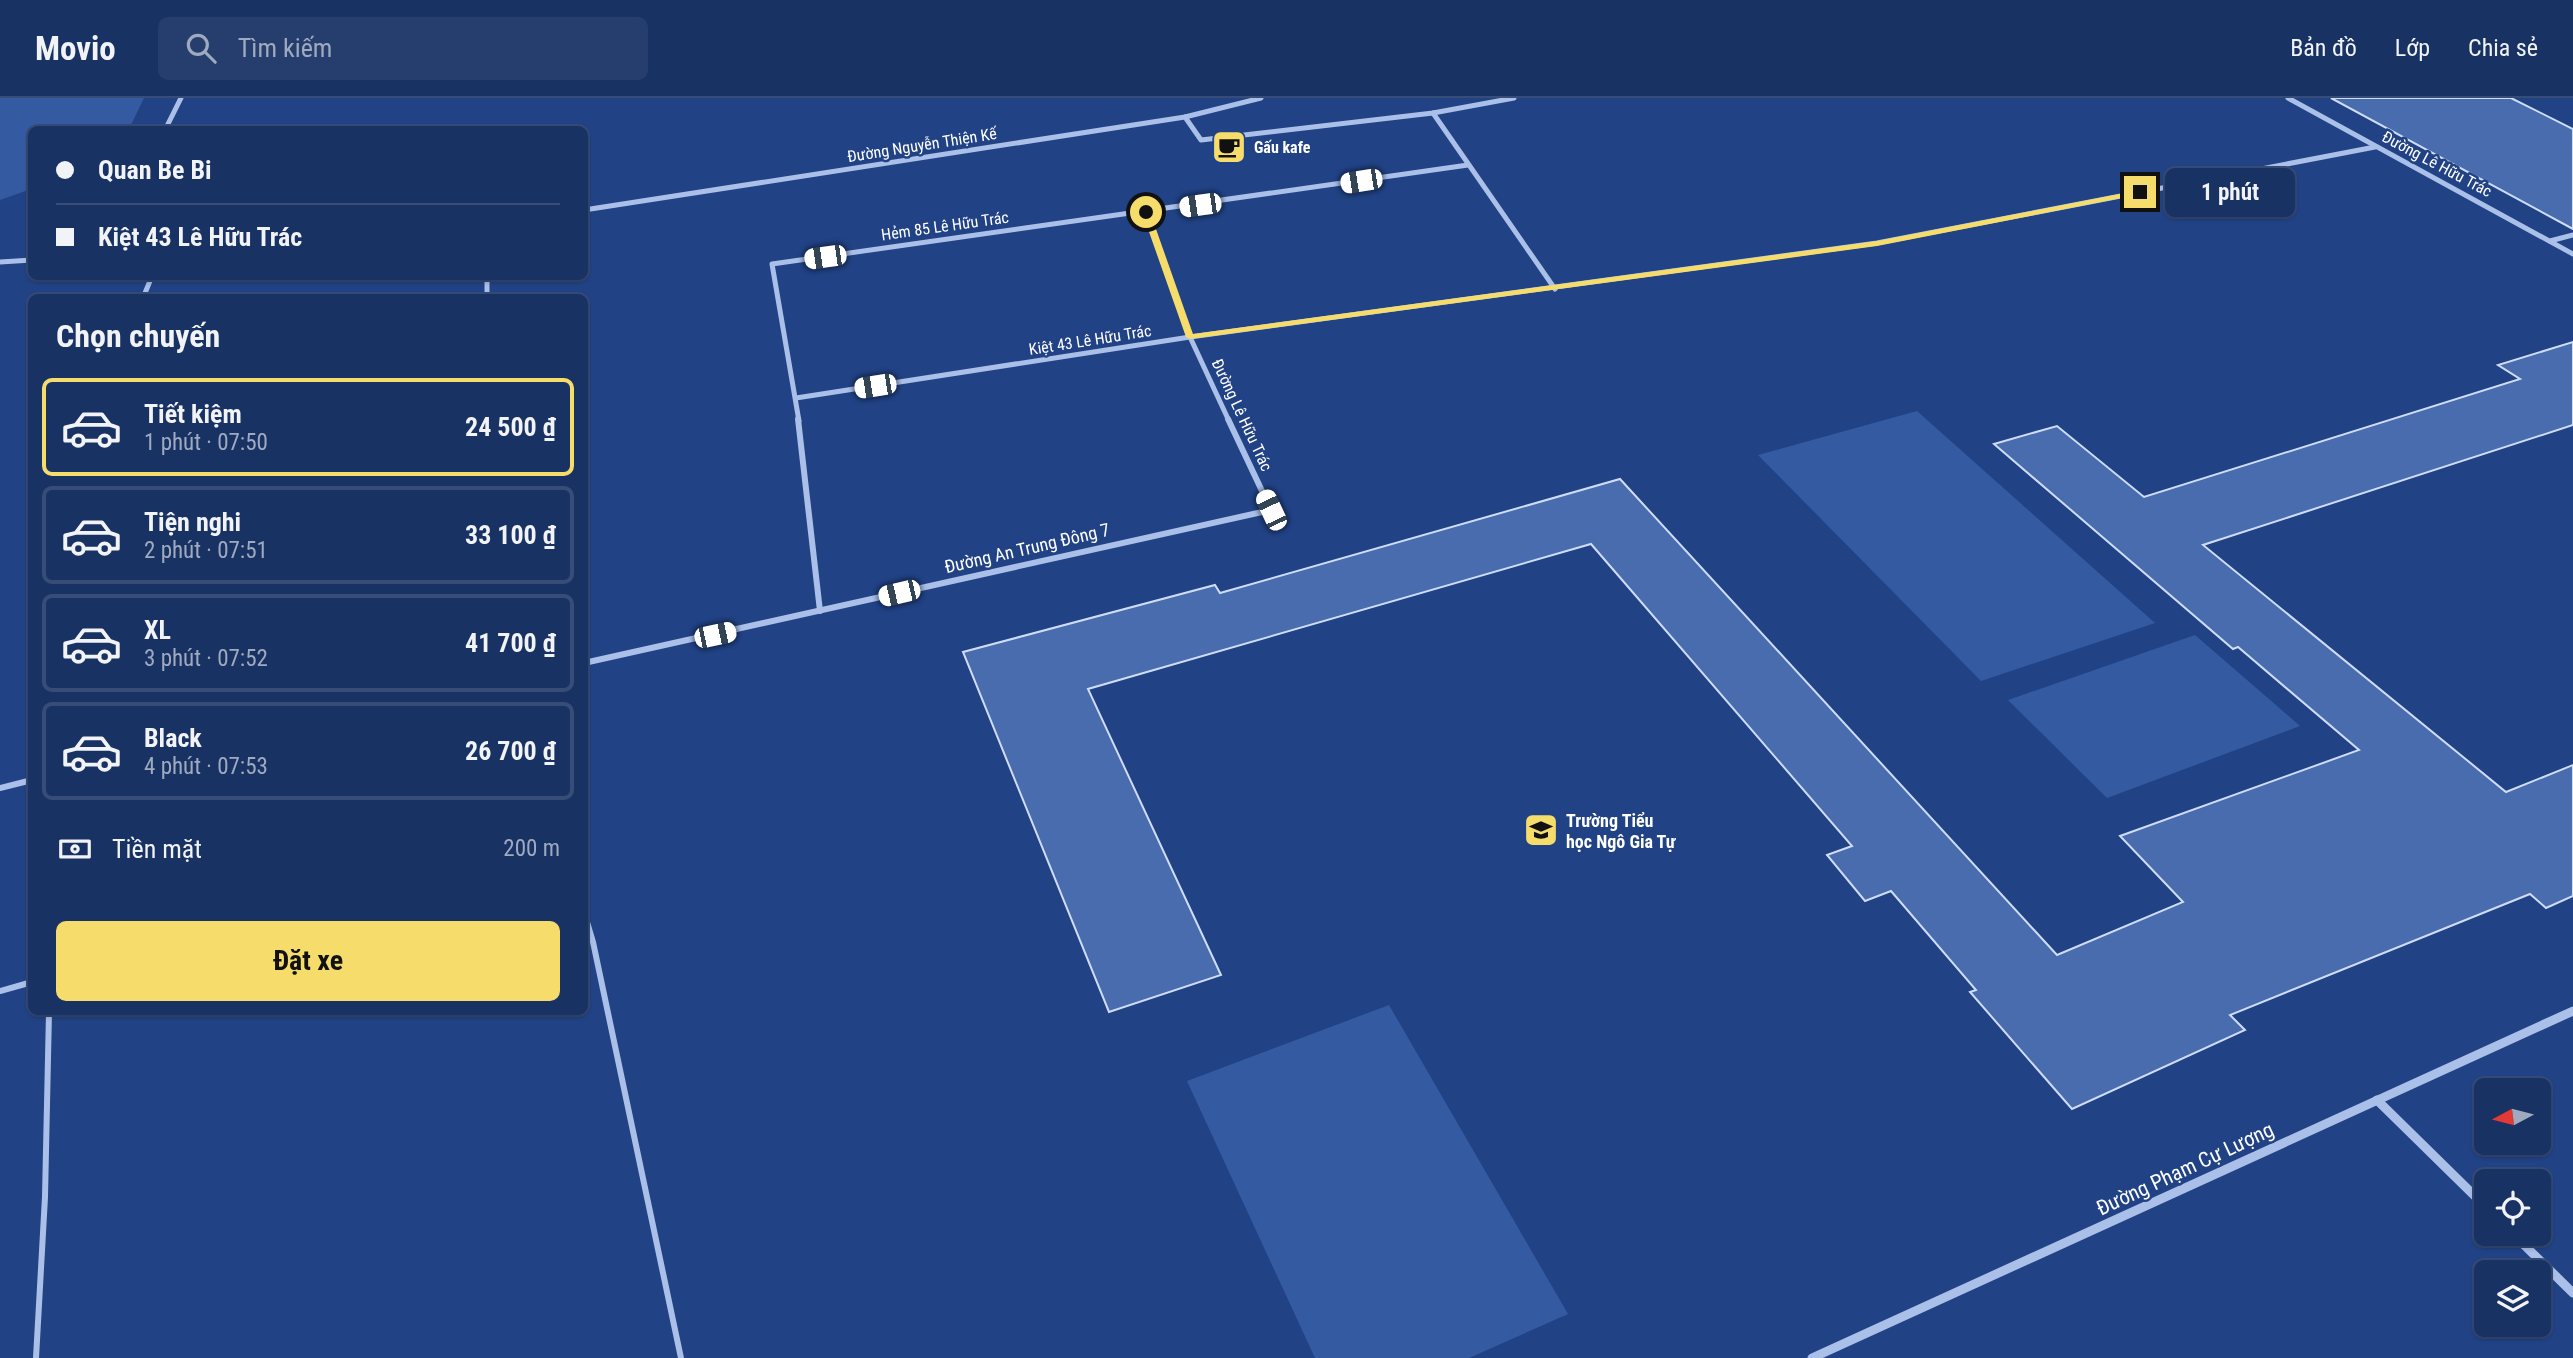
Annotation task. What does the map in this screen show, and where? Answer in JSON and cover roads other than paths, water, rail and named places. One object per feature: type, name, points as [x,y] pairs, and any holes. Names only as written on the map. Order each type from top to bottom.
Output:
[{"type":"street","points":[[168,126],[181,98]]},
{"type":"street","name":"Đường Nguyễn Thiện Kế","points":[[588,209],[1185,117],[1261,98]]},
{"type":"street","points":[[1185,117],[1201,140],[1433,113],[1514,98]]},
{"type":"street","name":"Đường Lê Hữu Trác","points":[[2288,98],[2573,254]]},
{"type":"street","points":[[1433,113],[1555,289]]},
{"type":"street","name":"Kiệt 43 Lê Hữu Trác","points":[[796,398],[1190,337],[1877,243],[2375,147]]},
{"type":"street","name":"Hẻm 85 Lê Hữu Trác","points":[[820,611],[796,398],[772,264],[1468,165]]},
{"type":"street","name":"Đường Lê Hữu Trác","points":[[1146,212],[1190,337],[1271,510]]},
{"type":"street","points":[[2550,241],[2573,235]]},
{"type":"street","points":[[0,262],[28,260]]},
{"type":"street","name":"Đường An Trung Đông 7","points":[[588,662],[1271,510]]},
{"type":"street","points":[[0,788],[28,781]]},
{"type":"street","name":"Đường Phạm Cự Lượng","points":[[1812,1358],[2573,1011]]},
{"type":"street","points":[[2377,1101],[2474,1195]]},
{"type":"street","points":[[2525,1246],[2573,1293]]},
{"type":"lane","points":[[588,925],[681,1358]]},
{"type":"lane","points":[[0,991],[28,983]]},
{"type":"lane","points":[[36,1358],[45,1197],[49,1015]]},
{"type":"place","name":"Gấu kafe","points":[[1229,147]]},
{"type":"place","name":"Trường Tiểu học Ngô Gia Tự","points":[[1541,830]]}]
